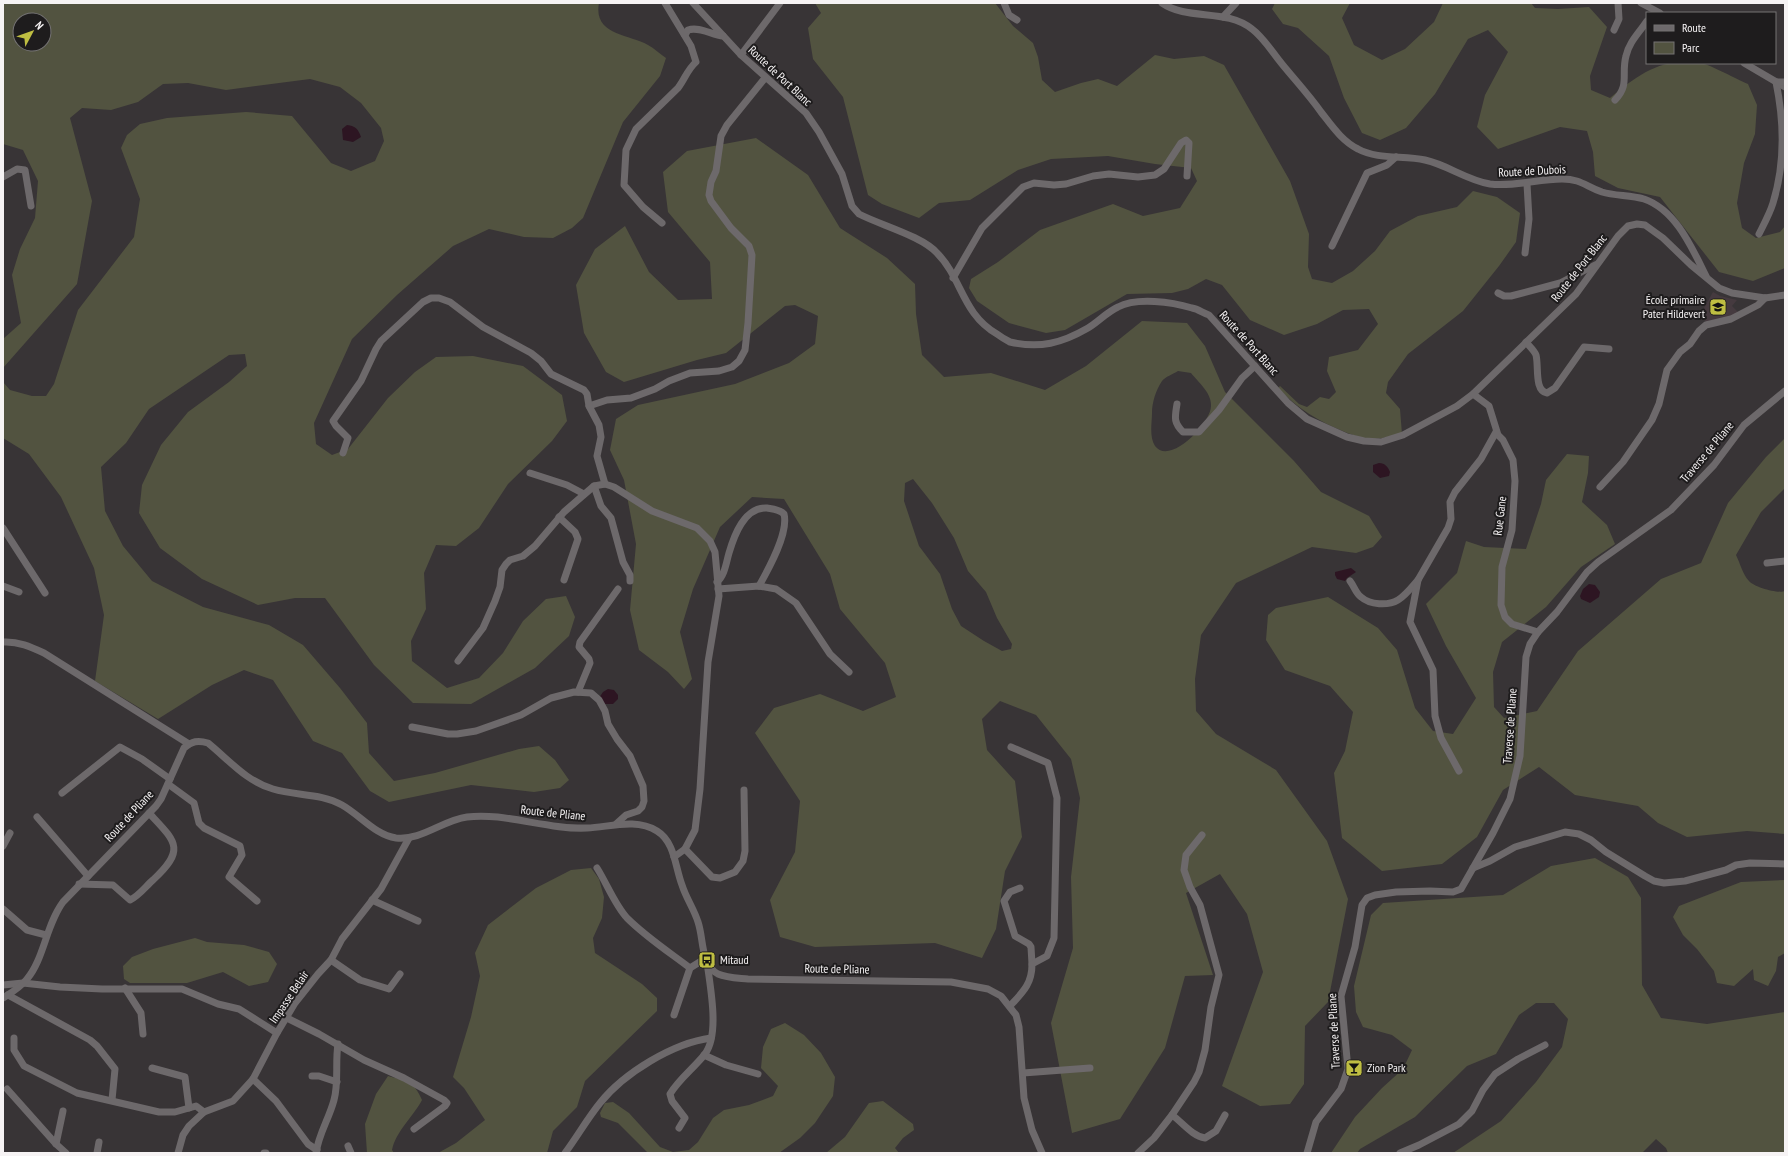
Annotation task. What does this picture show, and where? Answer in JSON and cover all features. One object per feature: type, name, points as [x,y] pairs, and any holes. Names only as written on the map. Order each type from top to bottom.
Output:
[{"type":"street","points":[[662,223],[643,207],[624,185],[626,150],[636,129],[678,88],[688,69],[696,62],[695,55],[685,35],[665,3]]},
{"type":"street","name":"Route de Port Blanc","points":[[693,3],[741,55],[806,113],[819,132],[842,174],[852,206],[859,214],[920,241],[937,252],[969,308],[986,328],[1009,341],[1040,346],[1061,341],[1088,328],[1118,307],[1133,302],[1151,302],[1193,308],[1208,315],[1288,403],[1307,419],[1347,437],[1364,442],[1381,442],[1403,435],[1457,406],[1473,394],[1576,294],[1618,236],[1628,226],[1645,225],[1663,238],[1708,280],[1720,288],[1732,293],[1765,298],[1785,295]]},
{"type":"street","points":[[741,55],[780,3]]},
{"type":"street","points":[[1004,3],[1009,15],[1017,20]]},
{"type":"street","name":"Route de Dubois","points":[[1162,3],[1185,12],[1223,16],[1244,22],[1254,29],[1298,81],[1341,138],[1358,150],[1379,156],[1425,159],[1477,182],[1491,184],[1526,184],[1561,179],[1578,180],[1602,192],[1642,199],[1656,204],[1666,211],[1680,230],[1708,280]]},
{"type":"street","points":[[1223,16],[1236,3]]},
{"type":"street","points":[[1614,30],[1619,19],[1618,3]]},
{"type":"street","points":[[1642,3],[1655,12],[1659,3]]},
{"type":"street","points":[[1615,100],[1624,88],[1626,54],[1636,35],[1646,22]]},
{"type":"street","points":[[685,35],[688,30],[697,29],[713,35],[723,36]]},
{"type":"street","points":[[1746,64],[1785,87]]},
{"type":"street","points":[[589,406],[607,400],[630,398],[655,389],[669,381],[690,373],[719,372],[732,367],[742,356],[745,350],[748,323],[752,255],[749,246],[731,228],[711,201],[709,195],[711,182],[716,171],[721,136],[726,125],[765,78]]},
{"type":"street","points":[[1776,82],[1785,82]]},
{"type":"street","points":[[1759,234],[1773,204],[1781,173],[1781,122],[1776,82]]},
{"type":"street","points":[[953,278],[982,228],[1028,184],[1066,184],[1093,176],[1109,174],[1138,177],[1155,175],[1164,169],[1181,142],[1186,140],[1189,143],[1187,176]]},
{"type":"street","points":[[1332,246],[1367,173],[1387,165],[1396,157]]},
{"type":"street","points":[[3,177],[17,169],[25,170],[31,206]]},
{"type":"street","points":[[1525,252],[1529,219],[1526,184]]},
{"type":"street","points":[[1498,293],[1504,296],[1511,296],[1560,283],[1597,264]]},
{"type":"street","points":[[343,453],[348,438],[333,421],[361,381],[376,349],[381,341],[423,302],[431,298],[439,298],[447,300],[483,328],[531,353],[541,361],[551,374],[584,390],[587,394],[589,406],[599,425],[601,436],[597,456],[600,473],[605,484]]},
{"type":"street","points":[[1600,487],[1623,462],[1652,420],[1659,404],[1667,370],[1680,352],[1690,344],[1698,331],[1706,325],[1730,319],[1758,304],[1765,298]]},
{"type":"street","points":[[1526,342],[1536,357],[1540,388],[1547,393],[1555,388],[1584,348],[1609,349]]},
{"type":"street","points":[[1177,404],[1175,416],[1176,425],[1183,432],[1199,432],[1219,410],[1242,378],[1255,366]]},
{"type":"street","name":"Traverse de Pliane","points":[[1307,1153],[1316,1122],[1341,1089],[1348,1069],[1341,996],[1355,947],[1362,905],[1367,898],[1396,892],[1453,892],[1461,889],[1493,834],[1510,800],[1516,781],[1520,756],[1526,656],[1530,644],[1538,632],[1557,612],[1587,572],[1598,562],[1671,510],[1714,465],[1744,425],[1785,391]]},
{"type":"street","name":"Rue Gane","points":[[1473,394],[1489,406],[1496,432],[1503,440],[1513,460],[1515,481],[1512,530],[1502,567],[1501,605],[1505,616],[1512,624],[1538,632]]},
{"type":"street","points":[[1350,581],[1360,596],[1367,602],[1392,603],[1399,600],[1418,580],[1448,528],[1451,519],[1450,502],[1454,492],[1481,459],[1496,432]]},
{"type":"street","points":[[530,473],[567,485],[584,494]]},
{"type":"street","points":[[458,661],[483,628],[495,601],[500,587],[502,570],[506,564],[510,560],[523,556],[535,546],[559,518],[594,486],[605,484],[614,487],[652,511],[697,528],[710,541],[716,552],[717,585],[719,596],[708,662],[700,789],[695,830],[684,849],[674,857]]},
{"type":"street","points":[[594,486],[601,506],[611,518],[621,557],[630,575],[630,581]]},
{"type":"street","points":[[717,585],[722,576],[733,540],[744,520],[759,509],[778,509],[784,514],[785,525],[767,571],[759,586]]},
{"type":"street","points":[[559,518],[574,532],[578,539],[577,546],[564,580]]},
{"type":"street","points":[[3,528],[45,593]]},
{"type":"street","points":[[1767,563],[1785,561]]},
{"type":"street","points":[[1418,580],[1410,622],[1433,670],[1435,716],[1441,738],[1459,771]]},
{"type":"street","points":[[717,585],[759,586],[776,589],[796,603],[830,654],[850,672]]},
{"type":"street","points":[[3,586],[19,592]]},
{"type":"street","points":[[578,692],[590,663],[589,659],[579,647],[580,642],[618,589]]},
{"type":"street","points":[[3,642],[12,641],[27,645],[44,653],[189,744]]},
{"type":"street","points":[[412,727],[448,734],[476,731],[521,715],[551,698],[578,692],[591,693],[599,700],[605,711],[608,724],[630,756],[643,786],[644,801],[642,807],[638,812],[626,815],[616,824]]},
{"type":"street","name":"Route de Pliane","points":[[6,996],[23,984],[35,967],[46,935],[59,908],[79,884],[161,799],[184,748],[189,744],[201,741],[208,743],[247,778],[271,789],[327,799],[342,805],[384,834],[396,838],[409,838],[446,822],[467,817],[487,816],[566,828],[587,828],[616,824],[635,825],[657,831],[670,846],[682,886],[698,922],[706,959],[718,973],[724,976],[748,979],[951,982],[975,985],[988,989],[1001,996],[1016,1015],[1019,1027],[1024,1098],[1032,1130],[1042,1153]]},
{"type":"street","points":[[62,793],[120,747],[142,759],[194,803],[199,823],[204,828],[211,833],[240,846],[242,855],[229,877],[257,902]]},
{"type":"street","points":[[1011,747],[1048,764],[1057,798],[1054,938],[1047,956],[1032,964]]},
{"type":"street","points":[[684,849],[709,875],[717,879],[735,872],[739,868],[745,851],[744,790]]},
{"type":"street","points":[[79,884],[113,885],[130,900],[167,867],[175,848],[171,836],[149,813]]},
{"type":"street","points":[[37,817],[88,876]]},
{"type":"street","points":[[1472,868],[1490,861],[1515,847],[1565,832],[1579,834],[1591,840],[1606,852],[1617,857],[1644,876],[1654,881],[1664,883],[1685,881],[1726,870],[1736,865],[1750,863],[1785,864]]},
{"type":"street","points":[[3,846],[10,833]]},
{"type":"street","points":[[1138,1153],[1154,1138],[1172,1115],[1199,1072],[1211,1006],[1220,975],[1200,905],[1190,887],[1184,870],[1186,855],[1202,835]]},
{"type":"street","name":"Impasse Belair","points":[[178,1153],[186,1130],[204,1112],[233,1101],[254,1079],[277,1033],[295,1003],[331,960],[342,939],[381,889],[409,838]]},
{"type":"street","points":[[597,868],[609,887],[618,906],[627,918],[647,936],[690,968]]},
{"type":"street","points":[[1010,1006],[1028,986],[1032,972],[1031,947],[1029,944],[1015,936],[1004,901],[1010,892],[1020,888]]},
{"type":"street","points":[[372,900],[418,920]]},
{"type":"street","points":[[3,910],[27,930],[46,935]]},
{"type":"street","points":[[674,1015],[690,968],[706,959],[713,1013],[711,1038],[704,1055],[670,1094],[670,1098],[685,1118],[679,1128]]},
{"type":"street","points":[[331,960],[360,980],[389,989],[400,974]]},
{"type":"street","points":[[3,985],[23,984],[60,987],[187,991],[218,1004],[240,1009],[277,1033]]},
{"type":"street","points":[[125,988],[141,1013],[143,1034]]},
{"type":"street","points":[[6,996],[90,1040],[97,1046],[115,1069],[112,1100]]},
{"type":"street","points":[[287,1018],[338,1044],[364,1060],[404,1078],[447,1103],[414,1129]]},
{"type":"street","points":[[14,1038],[14,1050],[26,1068],[77,1093],[159,1112],[175,1112],[196,1106],[204,1112]]},
{"type":"street","points":[[565,1153],[600,1102],[623,1081],[648,1063],[674,1048],[696,1040],[711,1038]]},
{"type":"street","points":[[316,1152],[319,1136],[328,1118],[334,1100],[337,1082],[336,1057],[338,1044]]},
{"type":"street","points":[[1400,1153],[1419,1145],[1459,1124],[1472,1111],[1483,1090],[1495,1074],[1518,1059],[1545,1045]]},
{"type":"street","points":[[704,1055],[726,1065],[758,1074]]},
{"type":"street","points":[[152,1068],[186,1078],[190,1108]]},
{"type":"street","points":[[1023,1073],[1090,1068]]},
{"type":"street","points":[[312,1076],[319,1076],[337,1082]]},
{"type":"street","points":[[254,1079],[276,1101],[308,1144],[316,1152]]},
{"type":"street","points":[[7,1089],[56,1144],[66,1153]]},
{"type":"street","points":[[56,1144],[63,1111]]},
{"type":"street","points":[[1172,1115],[1191,1131],[1205,1138],[1216,1131],[1226,1116]]},
{"type":"street","points":[[97,1153],[99,1142]]},
{"type":"street","points":[[348,1146],[351,1153]]},
{"type":"shaded area","points":[[347,125],[356,128],[361,137],[353,142],[343,140],[342,129]]},
{"type":"shaded area","name":"École primaire Pater Hildevert","points":[[1713,292],[1720,296],[1737,300],[1732,306],[1738,312],[1725,320],[1707,323],[1700,315]]},
{"type":"shaded area","points":[[1379,463],[1387,467],[1390,472],[1389,476],[1380,478],[1373,472],[1373,465]]},
{"type":"shaded area","points":[[1351,568],[1356,572],[1345,581],[1337,579],[1335,572]]},
{"type":"shaded area","points":[[1589,584],[1595,585],[1600,592],[1599,597],[1590,603],[1581,599],[1580,596],[1583,589]]},
{"type":"shaded area","points":[[608,689],[614,690],[618,695],[618,699],[613,704],[602,704],[599,698],[603,692]]},
{"type":"green space","points":[[3,3],[599,3],[601,22],[607,27],[614,32],[648,45],[666,58],[660,76],[623,122],[583,218],[572,228],[553,238],[524,237],[489,229],[453,246],[397,295],[352,339],[314,423],[316,444],[332,455],[348,449],[388,398],[415,372],[436,357],[473,356],[523,366],[562,395],[567,421],[552,441],[508,484],[479,528],[456,546],[436,545],[424,573],[426,609],[411,641],[412,661],[447,688],[479,678],[503,653],[523,621],[546,599],[566,596],[575,617],[569,636],[535,668],[471,704],[413,703],[374,665],[325,598],[295,598],[258,605],[202,579],[160,548],[139,513],[142,485],[161,445],[188,412],[229,382],[247,366],[245,354],[229,355],[149,409],[126,443],[101,467],[105,511],[123,546],[152,581],[203,607],[269,625],[303,645],[340,688],[367,723],[369,753],[394,781],[435,773],[519,749],[539,746],[555,760],[569,780],[560,788],[534,792],[471,785],[389,802],[370,791],[342,753],[313,741],[273,680],[244,670],[212,685],[158,719],[95,681],[104,615],[94,568],[61,497],[29,454],[3,438],[3,382],[10,390],[32,396],[46,396],[54,384],[78,310],[134,237],[140,199],[121,148],[127,135],[140,124],[167,118],[246,112],[292,116],[331,163],[351,171],[375,161],[384,141],[381,128],[361,103],[340,87],[310,79],[226,90],[188,83],[163,84],[138,102],[111,110],[82,108],[70,118],[92,201],[77,284],[3,368],[3,339],[21,323],[12,275],[20,249],[35,218],[38,181],[23,150],[3,144]]},
{"type":"green space","points":[[815,3],[995,3],[1013,26],[1033,43],[1038,57],[1042,80],[1055,92],[1098,79],[1117,86],[1155,55],[1174,59],[1204,56],[1224,65],[1290,181],[1309,234],[1308,267],[1312,279],[1332,283],[1353,271],[1375,251],[1390,231],[1418,216],[1457,207],[1473,191],[1497,197],[1520,213],[1516,242],[1463,311],[1408,354],[1388,382],[1386,393],[1400,409],[1402,434],[1383,438],[1362,438],[1326,423],[1309,414],[1278,388],[1280,386],[1299,404],[1307,407],[1320,397],[1329,399],[1336,392],[1327,371],[1329,357],[1358,350],[1378,324],[1369,309],[1343,310],[1317,324],[1284,335],[1250,320],[1222,285],[1206,279],[1188,289],[1172,293],[1127,294],[1065,330],[1046,333],[1009,323],[977,301],[969,288],[971,279],[998,262],[1040,230],[1113,204],[1143,216],[1180,208],[1197,181],[1191,168],[1108,156],[1051,159],[1018,170],[970,200],[939,203],[919,218],[882,204],[868,195],[843,97],[813,59],[808,28],[821,13]]},
{"type":"green space","points":[[1275,3],[1350,3],[1342,18],[1354,45],[1382,60],[1405,49],[1434,22],[1443,3],[1531,3],[1535,8],[1558,9],[1589,7],[1607,27],[1590,76],[1591,90],[1610,98],[1641,75],[1662,65],[1668,64],[1704,64],[1748,84],[1757,105],[1755,134],[1744,163],[1737,203],[1742,228],[1756,238],[1780,232],[1785,226],[1785,268],[1753,281],[1719,272],[1660,197],[1618,188],[1595,176],[1593,152],[1587,131],[1560,127],[1498,149],[1477,127],[1485,95],[1508,52],[1488,30],[1468,39],[1435,94],[1406,128],[1380,140],[1362,133],[1344,98],[1329,56],[1298,28],[1283,24],[1272,9]]},
{"type":"green space","points":[[756,138],[808,175],[840,228],[887,258],[915,284],[916,314],[922,355],[944,377],[991,373],[1045,390],[1086,366],[1142,321],[1187,323],[1205,346],[1225,392],[1294,461],[1321,492],[1369,516],[1382,537],[1373,547],[1356,553],[1312,547],[1236,583],[1201,635],[1195,679],[1196,711],[1216,734],[1276,770],[1327,841],[1348,899],[1328,1002],[1305,1026],[1304,1084],[1290,1104],[1260,1106],[1222,1086],[1263,972],[1247,914],[1220,874],[1186,893],[1213,975],[1185,976],[1165,1048],[1120,1119],[1072,1133],[1051,1023],[1073,948],[1071,877],[1080,798],[1071,759],[1036,715],[1000,701],[982,719],[987,750],[1015,781],[1022,837],[1005,871],[996,929],[982,958],[935,943],[815,947],[780,937],[770,900],[795,852],[800,801],[755,733],[774,708],[820,694],[863,711],[896,697],[885,663],[840,609],[830,574],[784,499],[752,497],[720,527],[693,589],[680,632],[692,679],[684,689],[668,672],[639,650],[630,610],[636,544],[624,480],[610,450],[616,419],[638,405],[735,384],[789,363],[815,344],[818,316],[795,305],[785,306],[726,353],[624,382],[606,372],[584,333],[576,285],[595,249],[625,226],[649,272],[678,300],[712,299],[710,262],[668,212],[663,172],[687,151]],"holes":[[[1178,371],[1191,373],[1207,392],[1211,401],[1211,406],[1204,422],[1189,440],[1170,451],[1162,451],[1155,446],[1152,438],[1151,430],[1153,405],[1156,392],[1162,381]],[[913,479],[932,503],[954,538],[968,571],[986,592],[997,618],[1012,644],[1011,649],[1002,651],[961,626],[952,609],[940,574],[919,546],[904,501],[905,483]]]},
{"type":"green space","points":[[1785,438],[1785,488],[1761,512],[1736,555],[1745,576],[1749,581],[1761,588],[1777,592],[1785,591],[1785,834],[1747,831],[1687,837],[1658,823],[1638,806],[1575,795],[1539,767],[1503,790],[1477,837],[1442,864],[1382,871],[1342,838],[1334,773],[1345,751],[1353,712],[1330,686],[1285,670],[1266,640],[1268,615],[1276,608],[1328,597],[1378,628],[1397,650],[1415,708],[1433,731],[1453,734],[1476,698],[1446,646],[1426,604],[1457,573],[1466,541],[1484,547],[1526,549],[1541,504],[1546,480],[1567,454],[1589,456],[1588,473],[1582,502],[1607,525],[1615,544],[1581,567],[1546,607],[1502,642],[1493,672],[1494,707],[1504,718],[1537,711],[1578,651],[1661,579],[1701,563],[1728,503],[1766,457]]},
{"type":"green space","points":[[1595,858],[1628,877],[1641,898],[1642,985],[1661,1018],[1707,1024],[1785,1012],[1785,1153],[1668,1153],[1666,1148],[1656,1139],[1642,1153],[1453,1153],[1501,1121],[1536,1082],[1562,1047],[1568,1019],[1554,1003],[1536,1003],[1519,1015],[1496,1054],[1467,1066],[1415,1117],[1360,1149],[1357,1153],[1331,1153],[1355,1117],[1382,1088],[1403,1069],[1412,1050],[1392,1035],[1363,1027],[1356,1012],[1354,986],[1371,915],[1383,903],[1503,895],[1551,866]]},
{"type":"green space","points":[[591,868],[599,879],[604,897],[602,918],[593,938],[595,953],[642,984],[657,998],[657,1011],[585,1081],[577,1107],[553,1131],[547,1153],[438,1153],[456,1143],[485,1120],[464,1088],[453,1077],[471,1017],[480,976],[475,953],[488,925],[536,888],[571,870]]},
{"type":"green space","points":[[1785,880],[1785,953],[1778,957],[1776,971],[1768,986],[1754,980],[1753,969],[1734,986],[1717,983],[1714,971],[1697,949],[1683,935],[1673,917],[1679,906],[1741,882]]},
{"type":"green space","points":[[195,938],[207,942],[244,945],[269,952],[277,964],[268,982],[249,986],[223,972],[187,983],[130,983],[124,979],[123,966],[132,957],[153,949]]},
{"type":"green space","points":[[785,1023],[804,1035],[821,1053],[835,1077],[833,1096],[815,1123],[800,1138],[779,1153],[648,1153],[618,1123],[601,1117],[600,1113],[605,1103],[613,1102],[629,1113],[660,1147],[673,1152],[689,1150],[698,1142],[713,1118],[724,1110],[749,1105],[773,1096],[778,1086],[761,1068],[763,1047],[771,1029]]},
{"type":"green space","points":[[388,1076],[400,1079],[413,1085],[422,1100],[397,1137],[392,1150],[394,1153],[367,1153],[365,1124],[376,1094]]},
{"type":"green space","points":[[883,1101],[913,1124],[914,1130],[903,1138],[895,1148],[899,1153],[826,1153],[845,1137],[869,1103]]},
{"type":"place","name":"École primaire Pater Hildevert","points":[[1718,307]]},
{"type":"place","name":"Mitaud","points":[[707,960]]},
{"type":"place","name":"Zion Park","points":[[1354,1068]]}]
